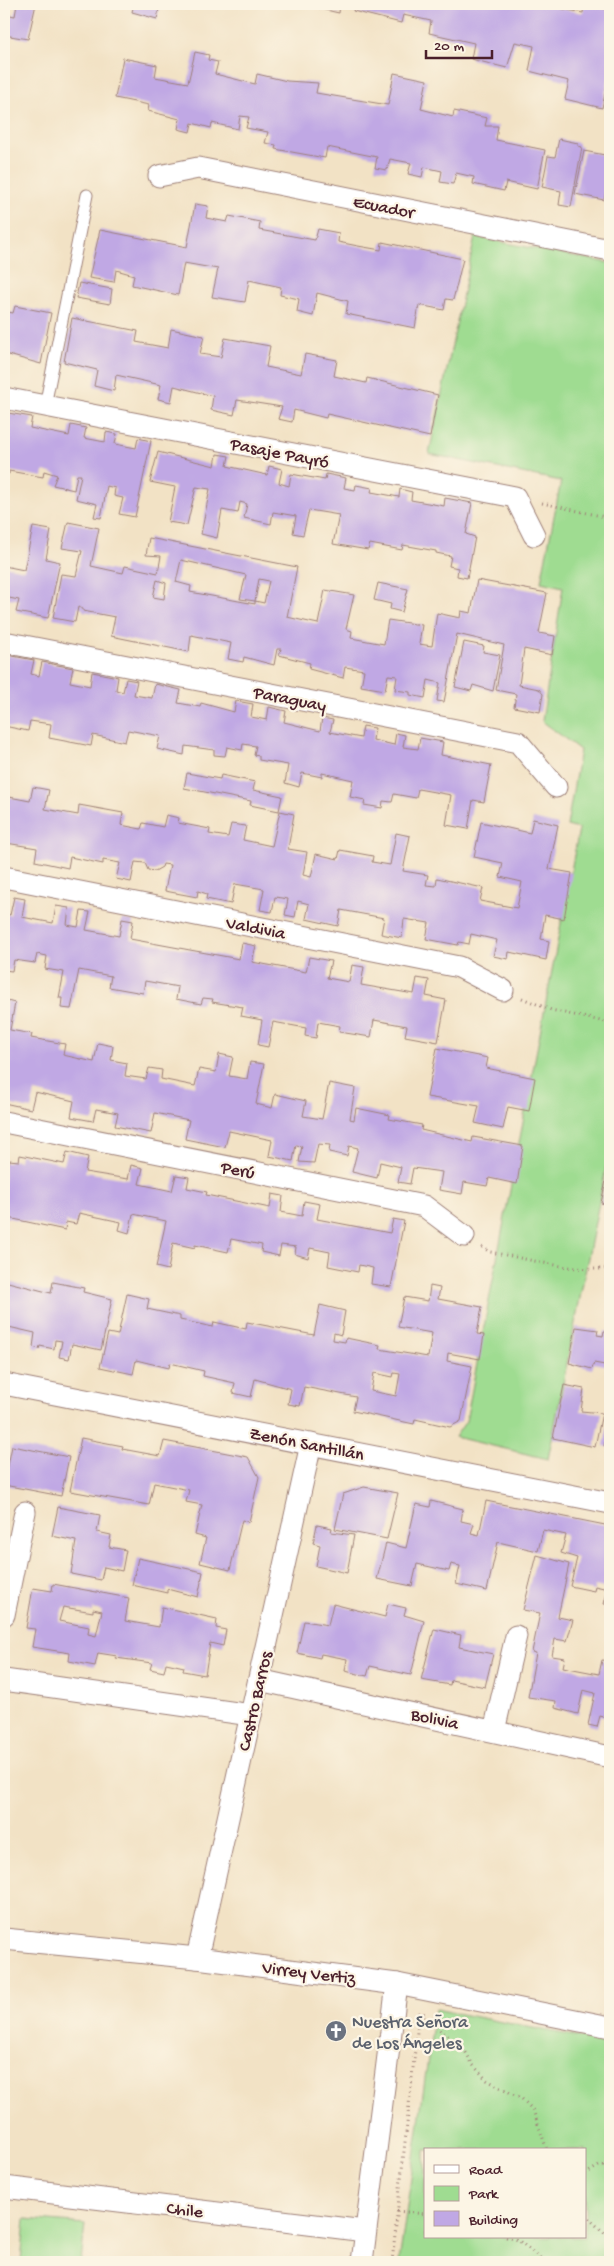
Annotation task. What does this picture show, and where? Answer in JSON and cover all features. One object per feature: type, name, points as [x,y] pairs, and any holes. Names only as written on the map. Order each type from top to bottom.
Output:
[{"type":"street","name":"Ecuador","points":[[158,176],[198,168],[610,250]]},
{"type":"street","name":"Pasaje Payró","points":[[4,398],[515,498]]},
{"type":"street","points":[[515,498],[534,535]]},
{"type":"street","name":"Paraguay","points":[[4,642],[518,742],[556,787]]},
{"type":"street","name":"Valdivia","points":[[4,877],[459,967],[503,990]]},
{"type":"street","name":"Perú","points":[[4,1122],[424,1206],[464,1236]]},
{"type":"street","name":"Zenón Santillán","points":[[4,1384],[610,1503]]},
{"type":"street","name":"Castro Barros","points":[[197,1958],[311,1444]]},
{"type":"street","points":[[4,1615],[25,1512]]},
{"type":"street","points":[[494,1731],[516,1636]]},
{"type":"street","points":[[4,1680],[251,1715]]},
{"type":"street","name":"Bolivia","points":[[259,1680],[610,1757]]},
{"type":"street","name":"Virrey Vertiz","points":[[4,1938],[197,1958],[398,1984],[610,2027]]},
{"type":"street","points":[[362,2262],[398,1984]]},
{"type":"street","name":"Chile","points":[[4,2187],[365,2231]]},
{"type":"lane","points":[[45,406],[87,195]]},
{"type":"path","points":[[515,498],[610,518]]},
{"type":"path","points":[[503,990],[551,1010],[610,1023]]},
{"type":"path","points":[[464,1236],[490,1252],[596,1270],[610,1268]]},
{"type":"path","points":[[419,2013],[429,2015]]},
{"type":"path","points":[[419,2013],[464,2049],[473,2065],[487,2080],[522,2099],[533,2110],[546,2148]]},
{"type":"path","points":[[392,2262],[419,2013]]},
{"type":"path","points":[[586,2173],[599,2166],[610,2166]]},
{"type":"path","points":[[398,2211],[424,2214]]},
{"type":"path","points":[[586,2215],[609,2236]]},
{"type":"path","points":[[519,2239],[545,2262]]},
{"type":"green space","points":[[475,237],[610,263],[610,1147],[548,1459],[455,1437],[466,1421],[579,829],[567,826],[580,750],[542,721],[563,587],[541,582],[561,481],[429,454]]},
{"type":"green space","points":[[435,2009],[610,2043],[610,2262],[399,2262]]},
{"type":"green space","points":[[25,2219],[85,2224],[81,2262],[21,2262]]},
{"type":"building","points":[[17,4],[36,4],[28,39],[4,35],[4,14],[15,16]]},
{"type":"building","points":[[134,4],[160,4],[157,19],[132,12]]},
{"type":"building","points":[[299,4],[340,4],[339,13]]},
{"type":"building","points":[[355,4],[538,4],[583,13],[584,5],[610,10],[610,71],[602,108],[565,99],[569,81],[529,71],[534,46],[515,42],[507,68],[471,59],[474,43],[429,33],[431,21],[403,15],[401,23],[353,11]]},
{"type":"building","points":[[195,52],[209,55],[208,60],[218,62],[215,74],[255,84],[257,74],[287,81],[318,83],[316,93],[388,105],[394,73],[427,80],[421,109],[453,117],[454,111],[487,118],[485,126],[498,126],[496,140],[545,150],[537,189],[506,182],[504,191],[473,184],[474,177],[456,173],[453,184],[440,182],[442,171],[424,167],[422,177],[408,174],[411,163],[390,159],[387,170],[375,168],[377,157],[327,147],[325,158],[275,149],[276,145],[265,143],[268,132],[246,128],[249,117],[240,116],[238,129],[212,123],[211,128],[192,123],[190,132],[178,129],[180,119],[148,111],[149,105],[115,98],[123,58],[157,65],[155,77],[188,83]]},
{"type":"building","points":[[559,139],[578,143],[578,146],[582,147],[571,207],[559,205],[561,191],[542,187],[548,156],[555,157]]},
{"type":"building","points":[[584,151],[610,156],[610,171],[604,200],[575,194]]},
{"type":"building","points":[[195,204],[208,206],[206,218],[227,222],[229,216],[260,222],[259,230],[315,240],[318,229],[339,233],[338,242],[381,250],[382,242],[463,259],[453,300],[446,299],[444,310],[419,305],[415,328],[346,314],[348,301],[317,293],[313,316],[297,312],[299,299],[280,295],[281,287],[249,280],[245,302],[212,297],[218,269],[184,263],[178,295],[132,285],[134,275],[116,270],[114,282],[89,278],[100,230],[187,247]]},
{"type":"building","points":[[79,283],[112,289],[110,304],[76,298]]},
{"type":"building","points":[[15,306],[51,313],[41,364],[5,354],[4,311],[13,313]]},
{"type":"building","points":[[72,318],[138,331],[136,342],[168,348],[171,329],[204,336],[200,354],[221,357],[225,338],[270,346],[266,367],[301,374],[305,354],[337,360],[334,376],[366,383],[367,378],[438,395],[430,437],[327,414],[326,418],[294,410],[292,422],[278,419],[282,407],[237,400],[234,415],[211,410],[213,396],[174,386],[171,402],[158,399],[161,385],[116,375],[114,391],[94,386],[97,370],[64,362]]},
{"type":"building","points":[[8,413],[32,417],[30,428],[69,436],[71,425],[86,428],[84,438],[105,442],[106,432],[117,434],[115,444],[136,448],[138,438],[151,441],[135,517],[119,514],[123,498],[114,496],[115,488],[107,486],[101,518],[94,517],[97,504],[76,499],[81,475],[77,475],[74,490],[53,485],[57,475],[44,471],[43,477],[9,471],[9,474],[4,473],[4,424],[7,424]]},
{"type":"building","points":[[158,452],[215,466],[217,454],[229,456],[227,466],[267,475],[269,466],[282,469],[279,483],[289,486],[291,474],[325,480],[326,474],[346,478],[344,488],[355,490],[356,485],[372,488],[371,492],[399,497],[400,489],[412,492],[411,500],[444,506],[445,498],[472,503],[466,534],[475,537],[467,578],[457,576],[458,568],[449,566],[451,556],[436,553],[436,551],[403,545],[402,550],[370,544],[368,550],[333,544],[339,515],[309,510],[303,535],[293,533],[296,516],[273,512],[271,524],[244,518],[247,504],[240,502],[238,513],[222,510],[217,538],[201,534],[210,489],[196,487],[187,525],[168,522],[175,487],[150,482]]},
{"type":"building","points":[[68,522],[99,528],[91,566],[123,573],[125,566],[158,573],[161,556],[146,555],[149,538],[297,567],[287,617],[318,624],[325,590],[354,595],[346,629],[352,631],[351,638],[384,644],[388,620],[422,625],[419,644],[432,646],[437,613],[460,618],[461,611],[471,613],[477,580],[547,593],[539,633],[555,636],[552,655],[524,649],[519,685],[539,689],[543,694],[540,712],[514,707],[516,694],[496,690],[504,645],[457,634],[444,702],[437,701],[440,683],[428,680],[425,698],[410,695],[410,692],[395,690],[397,676],[388,675],[385,690],[361,686],[364,670],[345,667],[343,678],[309,669],[310,663],[279,655],[281,649],[277,649],[274,665],[244,657],[243,662],[228,659],[231,643],[191,635],[189,652],[111,636],[115,617],[83,611],[83,609],[78,607],[75,622],[53,618],[61,574],[76,576],[82,551],[62,548]],"holes":[[[181,560],[246,575],[240,599],[255,601],[255,604],[190,592],[191,586],[176,582]],[[259,579],[269,581],[264,603],[255,601]],[[157,580],[166,583],[164,599],[153,597]]]},
{"type":"building","points":[[33,527],[51,530],[46,559],[60,562],[48,618],[16,612],[19,600],[4,597],[4,566],[24,570]]},
{"type":"building","points":[[378,583],[408,589],[402,612],[390,609],[391,604],[374,600]]},
{"type":"building","points":[[464,642],[484,646],[483,652],[500,655],[493,691],[473,685],[471,691],[455,687]]},
{"type":"building","points":[[7,655],[34,660],[31,674],[39,676],[42,662],[73,668],[70,682],[90,686],[92,672],[118,677],[116,690],[123,692],[126,679],[137,681],[134,695],[152,698],[155,684],[181,690],[178,703],[200,707],[201,703],[234,712],[236,701],[253,704],[251,717],[267,720],[269,707],[286,711],[284,722],[320,731],[322,718],[333,720],[330,732],[361,738],[363,726],[375,728],[373,740],[394,745],[396,733],[405,735],[403,747],[418,749],[420,738],[443,742],[441,755],[491,765],[484,802],[473,800],[468,829],[446,825],[451,795],[418,789],[416,798],[394,794],[392,802],[383,801],[382,808],[364,805],[365,800],[350,797],[353,780],[322,773],[322,777],[302,773],[299,787],[285,783],[288,765],[259,760],[259,756],[254,755],[256,746],[243,744],[242,750],[227,747],[225,756],[214,755],[214,750],[185,746],[184,755],[157,749],[160,736],[128,730],[125,742],[93,735],[91,746],[49,738],[51,724],[30,721],[28,731],[4,726],[4,669]]},
{"type":"building","points":[[187,773],[220,779],[221,775],[255,782],[253,790],[282,796],[279,811],[250,805],[251,801],[184,788]]},
{"type":"building","points":[[33,787],[49,790],[45,809],[78,815],[79,805],[123,813],[121,825],[141,829],[143,823],[163,827],[166,815],[179,818],[178,823],[210,829],[209,834],[228,837],[231,824],[246,826],[243,840],[272,846],[280,811],[294,814],[288,849],[307,852],[303,875],[311,877],[316,854],[338,859],[340,850],[373,856],[372,862],[390,865],[396,833],[410,836],[403,871],[428,875],[426,885],[436,886],[437,878],[483,888],[480,901],[517,908],[522,882],[500,877],[503,863],[474,857],[481,822],[530,833],[533,819],[558,825],[549,869],[572,873],[564,919],[545,915],[541,939],[549,941],[546,960],[509,952],[508,959],[493,956],[497,940],[471,934],[469,944],[459,942],[458,945],[426,939],[429,923],[404,919],[402,938],[381,934],[384,918],[341,910],[338,926],[306,919],[309,904],[298,901],[295,917],[285,915],[288,899],[275,897],[272,912],[260,910],[264,889],[235,884],[231,904],[206,899],[207,894],[198,891],[197,897],[165,891],[170,865],[163,864],[162,867],[155,871],[148,870],[145,863],[135,862],[131,882],[116,879],[120,863],[103,860],[103,864],[70,857],[68,868],[35,861],[37,848],[6,843],[4,850],[4,796],[30,801]]},
{"type":"building","points":[[14,897],[25,899],[22,917],[53,923],[56,906],[69,908],[67,925],[78,927],[81,911],[90,912],[86,930],[119,936],[122,919],[133,921],[130,939],[239,959],[242,943],[256,946],[252,962],[306,972],[309,957],[331,961],[327,978],[349,982],[352,965],[364,967],[361,985],[414,994],[417,978],[429,980],[426,996],[446,1000],[438,1042],[405,1036],[407,1026],[374,1020],[371,1037],[339,1032],[340,1026],[318,1022],[316,1038],[305,1036],[306,1028],[273,1022],[268,1047],[258,1045],[262,1020],[241,1016],[243,1007],[212,1002],[213,999],[203,998],[201,1004],[176,999],[178,987],[145,981],[143,993],[109,987],[111,976],[79,970],[71,1009],[61,1008],[62,998],[59,998],[64,972],[45,969],[47,956],[37,954],[35,963],[14,960],[12,971],[4,970],[4,913],[10,915]]},
{"type":"building","points":[[7,1001],[15,1003],[10,1030],[32,1034],[31,1038],[65,1044],[63,1055],[94,1062],[98,1043],[113,1046],[111,1060],[127,1063],[125,1076],[146,1079],[149,1068],[162,1070],[161,1079],[195,1086],[199,1069],[216,1072],[219,1054],[233,1057],[229,1076],[247,1079],[250,1062],[264,1064],[256,1104],[272,1108],[275,1094],[306,1101],[303,1116],[322,1119],[329,1083],[355,1088],[350,1119],[354,1120],[356,1108],[390,1115],[389,1119],[422,1125],[421,1130],[472,1142],[473,1137],[523,1146],[517,1184],[489,1178],[487,1186],[464,1182],[462,1194],[439,1190],[442,1172],[413,1168],[410,1184],[398,1182],[401,1167],[380,1162],[377,1178],[352,1172],[358,1148],[349,1146],[347,1156],[329,1152],[330,1145],[318,1144],[314,1163],[299,1162],[302,1146],[296,1145],[293,1161],[269,1156],[272,1140],[229,1131],[225,1147],[185,1139],[189,1120],[155,1113],[151,1133],[115,1126],[118,1113],[96,1109],[93,1121],[71,1117],[74,1101],[35,1092],[31,1109],[4,1103],[4,1016]]},
{"type":"building","points":[[437,1048],[488,1058],[486,1068],[535,1078],[529,1111],[508,1107],[503,1129],[475,1123],[479,1106],[427,1097]]},
{"type":"building","points":[[67,1152],[88,1157],[85,1172],[128,1179],[131,1165],[143,1168],[139,1184],[172,1191],[176,1175],[189,1177],[187,1188],[207,1192],[206,1195],[270,1208],[272,1194],[283,1196],[281,1212],[302,1216],[304,1201],[320,1204],[317,1219],[390,1233],[393,1219],[404,1221],[391,1287],[371,1284],[373,1268],[359,1265],[358,1272],[328,1266],[330,1252],[310,1248],[308,1258],[295,1254],[296,1247],[281,1245],[279,1256],[261,1252],[262,1245],[231,1239],[228,1252],[195,1245],[195,1248],[173,1243],[168,1270],[156,1267],[166,1221],[133,1214],[129,1233],[119,1230],[121,1222],[79,1213],[76,1224],[66,1222],[65,1230],[4,1217],[4,1162],[9,1163],[9,1160],[19,1161],[20,1155],[64,1164]]},
{"type":"building","points":[[608,1172],[610,1173],[610,1205],[601,1203]]},
{"type":"building","points":[[4,1281],[51,1293],[53,1282],[84,1288],[83,1292],[112,1299],[101,1350],[72,1344],[69,1359],[59,1357],[62,1341],[55,1340],[54,1349],[40,1346],[39,1349],[33,1347],[35,1333],[4,1326]]},
{"type":"building","points":[[430,1286],[440,1288],[438,1299],[482,1307],[477,1334],[484,1335],[480,1359],[448,1353],[447,1361],[472,1366],[461,1421],[450,1427],[415,1419],[414,1424],[353,1411],[356,1397],[304,1387],[300,1406],[288,1404],[291,1389],[255,1379],[251,1397],[233,1393],[235,1383],[203,1376],[204,1371],[170,1363],[169,1368],[136,1360],[133,1374],[100,1367],[108,1333],[118,1335],[127,1294],[149,1299],[147,1309],[180,1316],[180,1320],[213,1327],[214,1322],[246,1329],[247,1322],[314,1335],[320,1305],[345,1311],[341,1335],[334,1333],[333,1340],[345,1342],[346,1338],[380,1345],[379,1349],[428,1357],[432,1333],[398,1327],[404,1297],[428,1301]],"holes":[[[374,1373],[393,1377],[394,1373],[400,1374],[396,1396],[371,1391]]]},
{"type":"building","points":[[576,1327],[598,1330],[597,1335],[603,1336],[604,1331],[610,1332],[610,1366],[594,1363],[592,1369],[569,1363]]},
{"type":"building","points":[[564,1385],[584,1389],[581,1411],[602,1413],[595,1447],[553,1438]]},
{"type":"building","points":[[610,1421],[610,1447],[604,1446]]},
{"type":"building","points":[[81,1438],[123,1446],[122,1449],[160,1456],[164,1441],[248,1457],[259,1477],[249,1522],[242,1520],[230,1570],[200,1563],[206,1538],[195,1535],[202,1505],[186,1502],[189,1490],[154,1483],[149,1505],[70,1491]]},
{"type":"building","points":[[12,1446],[69,1457],[61,1496],[4,1485]]},
{"type":"building","points":[[364,1487],[398,1493],[387,1539],[335,1529],[343,1494]]},
{"type":"building","points":[[431,1501],[463,1509],[461,1521],[474,1524],[471,1533],[479,1535],[486,1501],[610,1526],[610,1605],[604,1604],[608,1589],[595,1586],[594,1591],[570,1586],[577,1558],[561,1553],[566,1535],[543,1530],[538,1551],[498,1542],[487,1591],[456,1584],[460,1566],[451,1564],[449,1571],[417,1564],[412,1586],[377,1579],[386,1543],[406,1548],[416,1504],[430,1507]]},
{"type":"building","points":[[58,1507],[100,1515],[97,1532],[111,1535],[109,1547],[126,1550],[122,1571],[104,1567],[101,1580],[71,1574],[76,1541],[52,1536]]},
{"type":"building","points":[[317,1525],[332,1528],[331,1532],[354,1535],[347,1573],[316,1566],[320,1545],[313,1543]]},
{"type":"building","points":[[537,1555],[569,1564],[558,1617],[573,1620],[567,1641],[555,1639],[552,1656],[565,1658],[563,1667],[599,1674],[602,1660],[610,1661],[610,1719],[600,1716],[597,1727],[588,1725],[595,1693],[583,1690],[578,1714],[555,1708],[556,1701],[528,1697],[536,1653],[532,1652],[540,1613],[523,1610]]},
{"type":"building","points":[[138,1558],[203,1572],[198,1597],[167,1589],[167,1593],[132,1585]]},
{"type":"building","points":[[53,1584],[129,1598],[125,1621],[159,1627],[162,1607],[217,1619],[216,1628],[226,1630],[223,1646],[210,1643],[205,1675],[183,1671],[184,1667],[166,1663],[164,1672],[150,1669],[152,1663],[116,1658],[117,1656],[98,1653],[95,1666],[69,1661],[70,1653],[32,1647],[35,1629],[26,1628],[33,1588],[52,1591]],"holes":[[[63,1607],[93,1612],[93,1609],[102,1611],[96,1636],[88,1634],[89,1627],[59,1621]]]},
{"type":"building","points":[[333,1604],[385,1617],[388,1604],[406,1608],[404,1615],[424,1621],[411,1675],[370,1666],[367,1676],[345,1671],[347,1659],[321,1654],[320,1658],[297,1653],[304,1621],[328,1625]]},
{"type":"building","points":[[434,1629],[461,1635],[459,1647],[493,1654],[485,1687],[451,1680],[450,1685],[421,1680]]},
{"type":"place","name":"Nuestra Señora de Los Ángeles","points":[[336,2031]]}]
